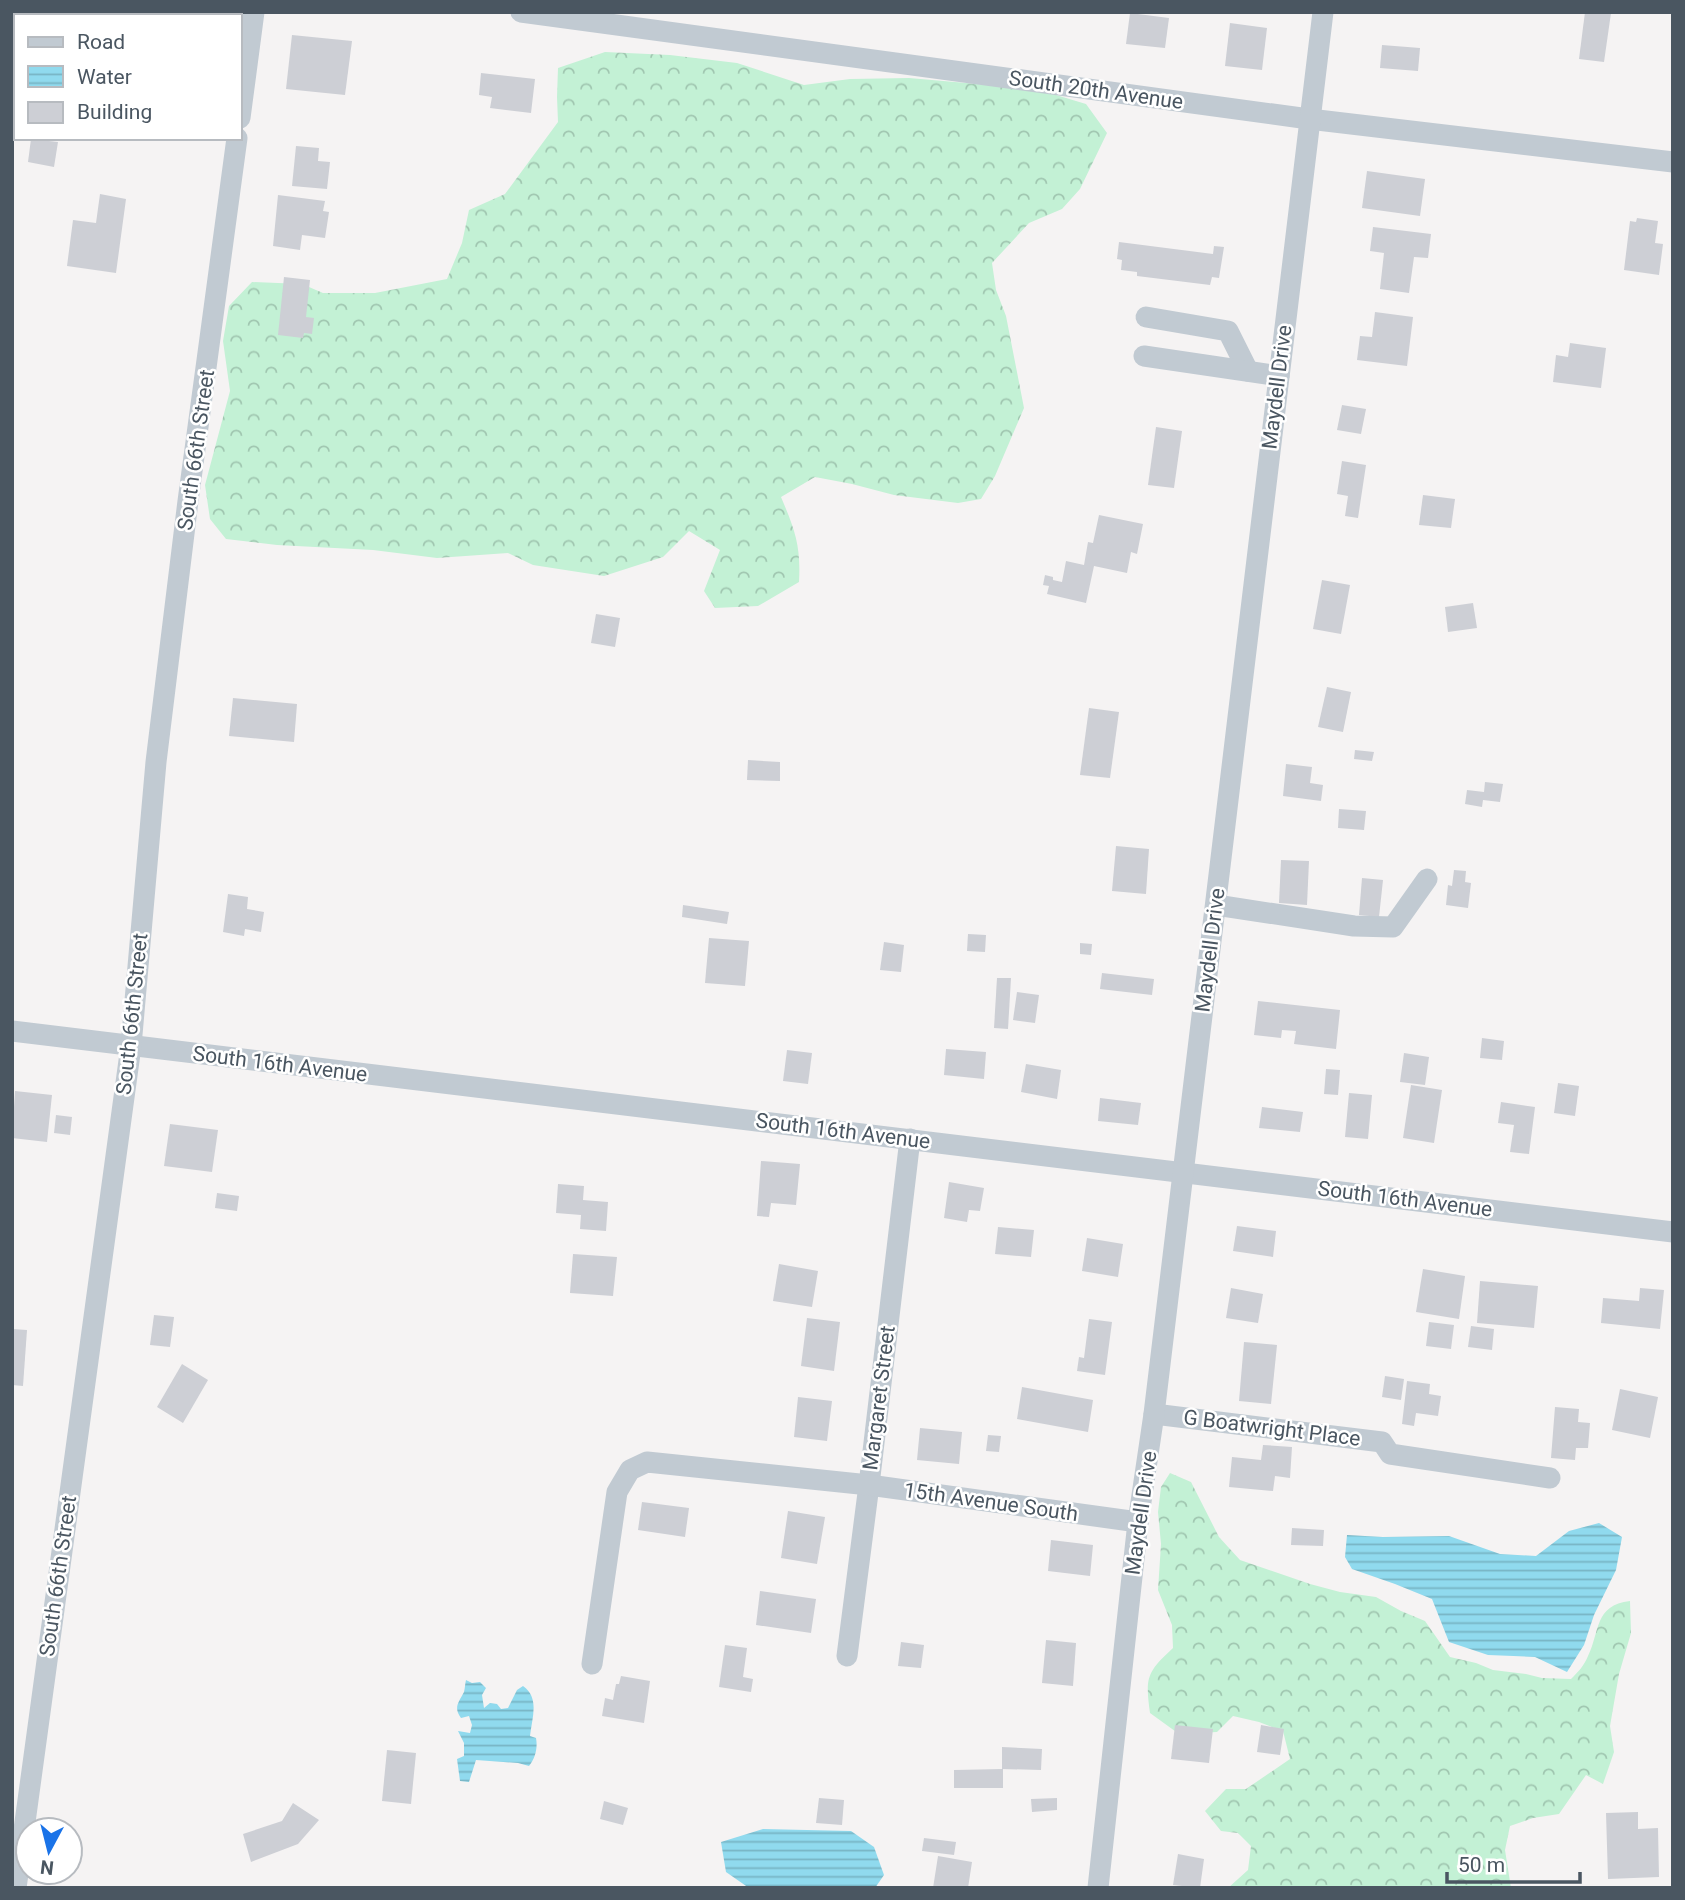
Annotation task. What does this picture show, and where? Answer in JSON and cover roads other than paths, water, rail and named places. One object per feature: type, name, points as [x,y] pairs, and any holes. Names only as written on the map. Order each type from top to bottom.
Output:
[{"type":"street","points":[[242,103],[254,12]]},
{"type":"street","name":"South 20th Avenue","points":[[520,12],[1310,119],[1673,162]]},
{"type":"street","name":"Maydell Drive","points":[[1098,1888],[1138,1522],[1184,1172],[1323,12]]},
{"type":"street","name":"South 66th Street","points":[[16,1888],[131,1046],[156,762],[237,140]]},
{"type":"street","points":[[1146,317],[1228,331],[1248,371]]},
{"type":"street","points":[[1144,356],[1279,376]]},
{"type":"street","points":[[1216,905],[1354,926],[1393,927],[1427,879]]},
{"type":"street","name":"South 16th Avenue","points":[[12,1031],[1673,1232]]},
{"type":"street","name":"Margaret Street","points":[[846,1656],[910,1139]]},
{"type":"street","name":"G Boatwright Place","points":[[1154,1413],[1382,1441],[1390,1454],[1550,1478]]},
{"type":"street","name":"15th Avenue South","points":[[592,1664],[617,1492],[630,1470],[647,1462],[869,1485],[1138,1522]]},
{"type":"water","points":[[1599,1523],[1622,1537],[1616,1570],[1594,1615],[1584,1645],[1567,1672],[1535,1657],[1488,1655],[1449,1642],[1432,1599],[1352,1569],[1345,1557],[1347,1535],[1449,1536],[1500,1554],[1536,1556],[1569,1531]]},
{"type":"water","points":[[466,1680],[472,1683],[480,1682],[486,1688],[482,1695],[484,1708],[490,1703],[497,1704],[501,1709],[508,1708],[517,1690],[523,1686],[532,1696],[534,1709],[530,1736],[536,1738],[537,1746],[529,1766],[476,1760],[469,1782],[460,1781],[457,1759],[464,1756],[464,1743],[458,1731],[470,1733],[472,1725],[469,1716],[461,1718],[457,1711]]},
{"type":"water","points":[[763,1829],[851,1831],[874,1847],[884,1875],[875,1888],[749,1888],[726,1872],[721,1842]]}]
